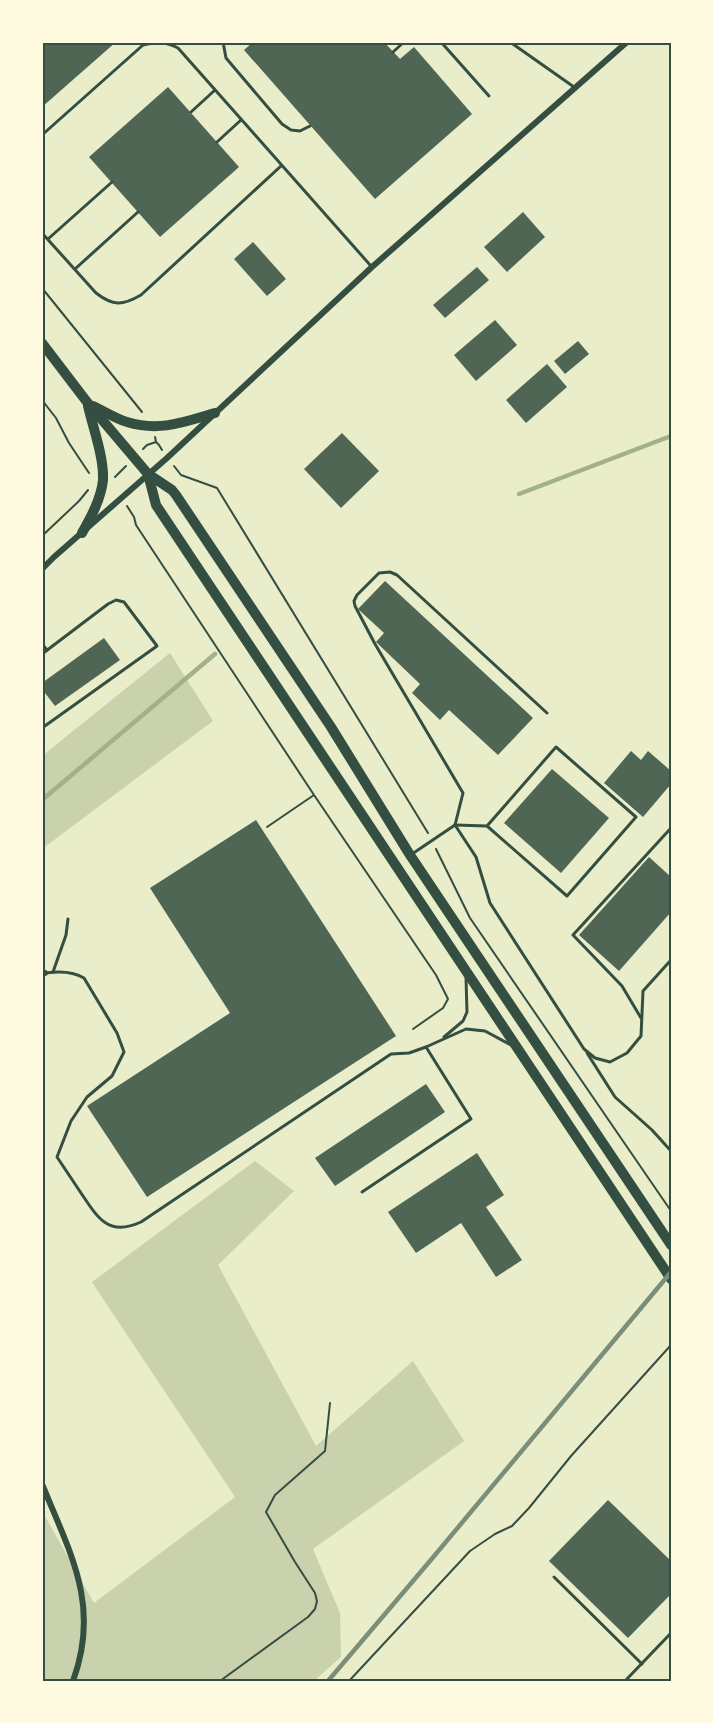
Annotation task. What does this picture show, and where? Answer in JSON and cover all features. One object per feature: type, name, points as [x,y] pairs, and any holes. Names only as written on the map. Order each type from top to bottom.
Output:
[{"type":"main road","points":[[42,343],[87,402],[148,474],[176,495],[331,727],[410,855],[671,1245]]},
{"type":"main road","points":[[87,402],[126,422],[154,428],[215,413]]},
{"type":"main road","points":[[82,533],[96,507],[103,481],[101,462],[87,402]]},
{"type":"main road","points":[[148,474],[156,505],[671,1280]]},
{"type":"street","points":[[42,570],[167,458],[372,267],[626,42]]},
{"type":"street","points":[[42,1484],[71,1554],[81,1588],[84,1615],[82,1656],[73,1681]]},
{"type":"lane","points":[[42,135],[142,45],[156,42],[168,43],[178,48],[372,267]]},
{"type":"lane","points":[[222,42],[226,58],[282,124],[291,130],[300,131],[310,126]]},
{"type":"lane","points":[[393,52],[404,42]]},
{"type":"lane","points":[[441,42],[489,96]]},
{"type":"lane","points":[[510,42],[576,88]]},
{"type":"lane","points":[[190,112],[215,90]]},
{"type":"lane","points":[[217,142],[241,120]]},
{"type":"lane","points":[[42,233],[96,293],[103,299],[120,304],[141,295],[281,166]]},
{"type":"lane","points":[[48,239],[112,182]]},
{"type":"lane","points":[[75,269],[138,212]]},
{"type":"lane","points":[[547,713],[397,574],[379,573],[357,595],[354,601],[365,625],[463,793],[455,825],[476,857],[490,903],[615,1096],[671,1151]]},
{"type":"lane","points":[[42,654],[116,600],[124,602],[157,646],[42,728]]},
{"type":"lane","points":[[42,645],[47,650]]},
{"type":"lane","points":[[410,855],[455,825],[487,826],[567,896],[636,817],[556,747],[487,826]]},
{"type":"lane","points":[[642,1020],[622,986],[573,935],[671,828]]},
{"type":"lane","points":[[52,972],[66,934],[68,919]]},
{"type":"lane","points":[[584,1049],[595,1058],[610,1062],[627,1053],[641,1036],[643,991],[671,960]]},
{"type":"lane","points":[[43,974],[68,972],[84,978],[117,1033],[124,1052],[112,1077],[87,1097],[71,1121],[57,1158],[99,1219],[110,1225],[123,1227],[141,1222],[391,1054],[409,1053],[466,1029],[485,1031],[515,1047]]},
{"type":"lane","points":[[440,1040],[463,1021],[467,1012],[465,973]]},
{"type":"lane","points":[[362,1192],[471,1119],[426,1047]]},
{"type":"lane","points":[[554,1577],[642,1664]]},
{"type":"lane","points":[[625,1681],[671,1633]]},
{"type":"path","points":[[42,288],[154,428],[156,442],[181,475],[217,488],[432,839],[470,918],[671,1211]]},
{"type":"path","points":[[42,400],[56,418],[69,444],[91,476]]},
{"type":"path","points":[[136,525],[436,975],[448,999],[443,1008],[413,1029]]},
{"type":"path","points":[[267,827],[314,795]]},
{"type":"path","points":[[349,1681],[470,1551],[495,1534],[512,1526],[571,1456],[671,1345]]},
{"type":"path","points":[[220,1681],[308,1617],[315,1609],[317,1601],[315,1593],[266,1512],[275,1495],[325,1451],[330,1403]]},
{"type":"green space","points":[[170,653],[213,721],[42,849],[42,756]]},
{"type":"green space","points":[[255,1161],[294,1191],[218,1265],[316,1446],[413,1361],[464,1441],[313,1549],[340,1613],[341,1657],[314,1681],[42,1681],[42,1511],[94,1603],[235,1497],[92,1282]]},
{"type":"building","points":[[42,42],[116,42],[42,107]]},
{"type":"building","points":[[253,42],[384,42],[400,59],[414,47],[472,114],[375,199],[244,50]]},
{"type":"building","points":[[168,87],[239,167],[160,237],[89,157]]},
{"type":"building","points":[[523,212],[545,237],[507,272],[484,247]]},
{"type":"building","points":[[253,242],[286,279],[267,296],[234,259]]},
{"type":"building","points":[[477,267],[489,280],[445,318],[433,305]]},
{"type":"building","points":[[495,320],[517,345],[476,381],[454,355]]},
{"type":"building","points":[[578,341],[589,354],[565,374],[554,361]]},
{"type":"building","points":[[547,364],[567,387],[526,423],[506,400]]},
{"type":"building","points":[[342,433],[379,471],[341,508],[304,469]]},
{"type":"building","points":[[385,581],[533,718],[498,755],[449,710],[440,720],[412,693],[420,684],[376,642],[384,633],[358,609]]},
{"type":"building","points":[[104,638],[120,660],[55,706],[42,689],[42,683]]},
{"type":"building","points":[[631,751],[641,760],[648,751],[671,771],[671,784],[643,817],[604,783]]},
{"type":"building","points":[[552,769],[609,818],[561,873],[504,823]]},
{"type":"building","points":[[256,820],[396,1036],[147,1197],[87,1106],[230,1013],[150,888]]},
{"type":"building","points":[[649,857],[671,877],[671,912],[619,971],[579,935]]},
{"type":"building","points":[[426,1084],[445,1112],[335,1186],[315,1158]]},
{"type":"building","points":[[477,1153],[504,1195],[486,1207],[522,1260],[496,1277],[461,1223],[416,1253],[388,1212]]},
{"type":"building","points":[[608,1500],[671,1561],[671,1594],[628,1638],[549,1561]]},
{"type":"waterway","points":[[519,494],[671,436]]},
{"type":"waterway","points":[[42,800],[215,654]]},
{"type":"railway","points":[[328,1681],[671,1272]]}]
